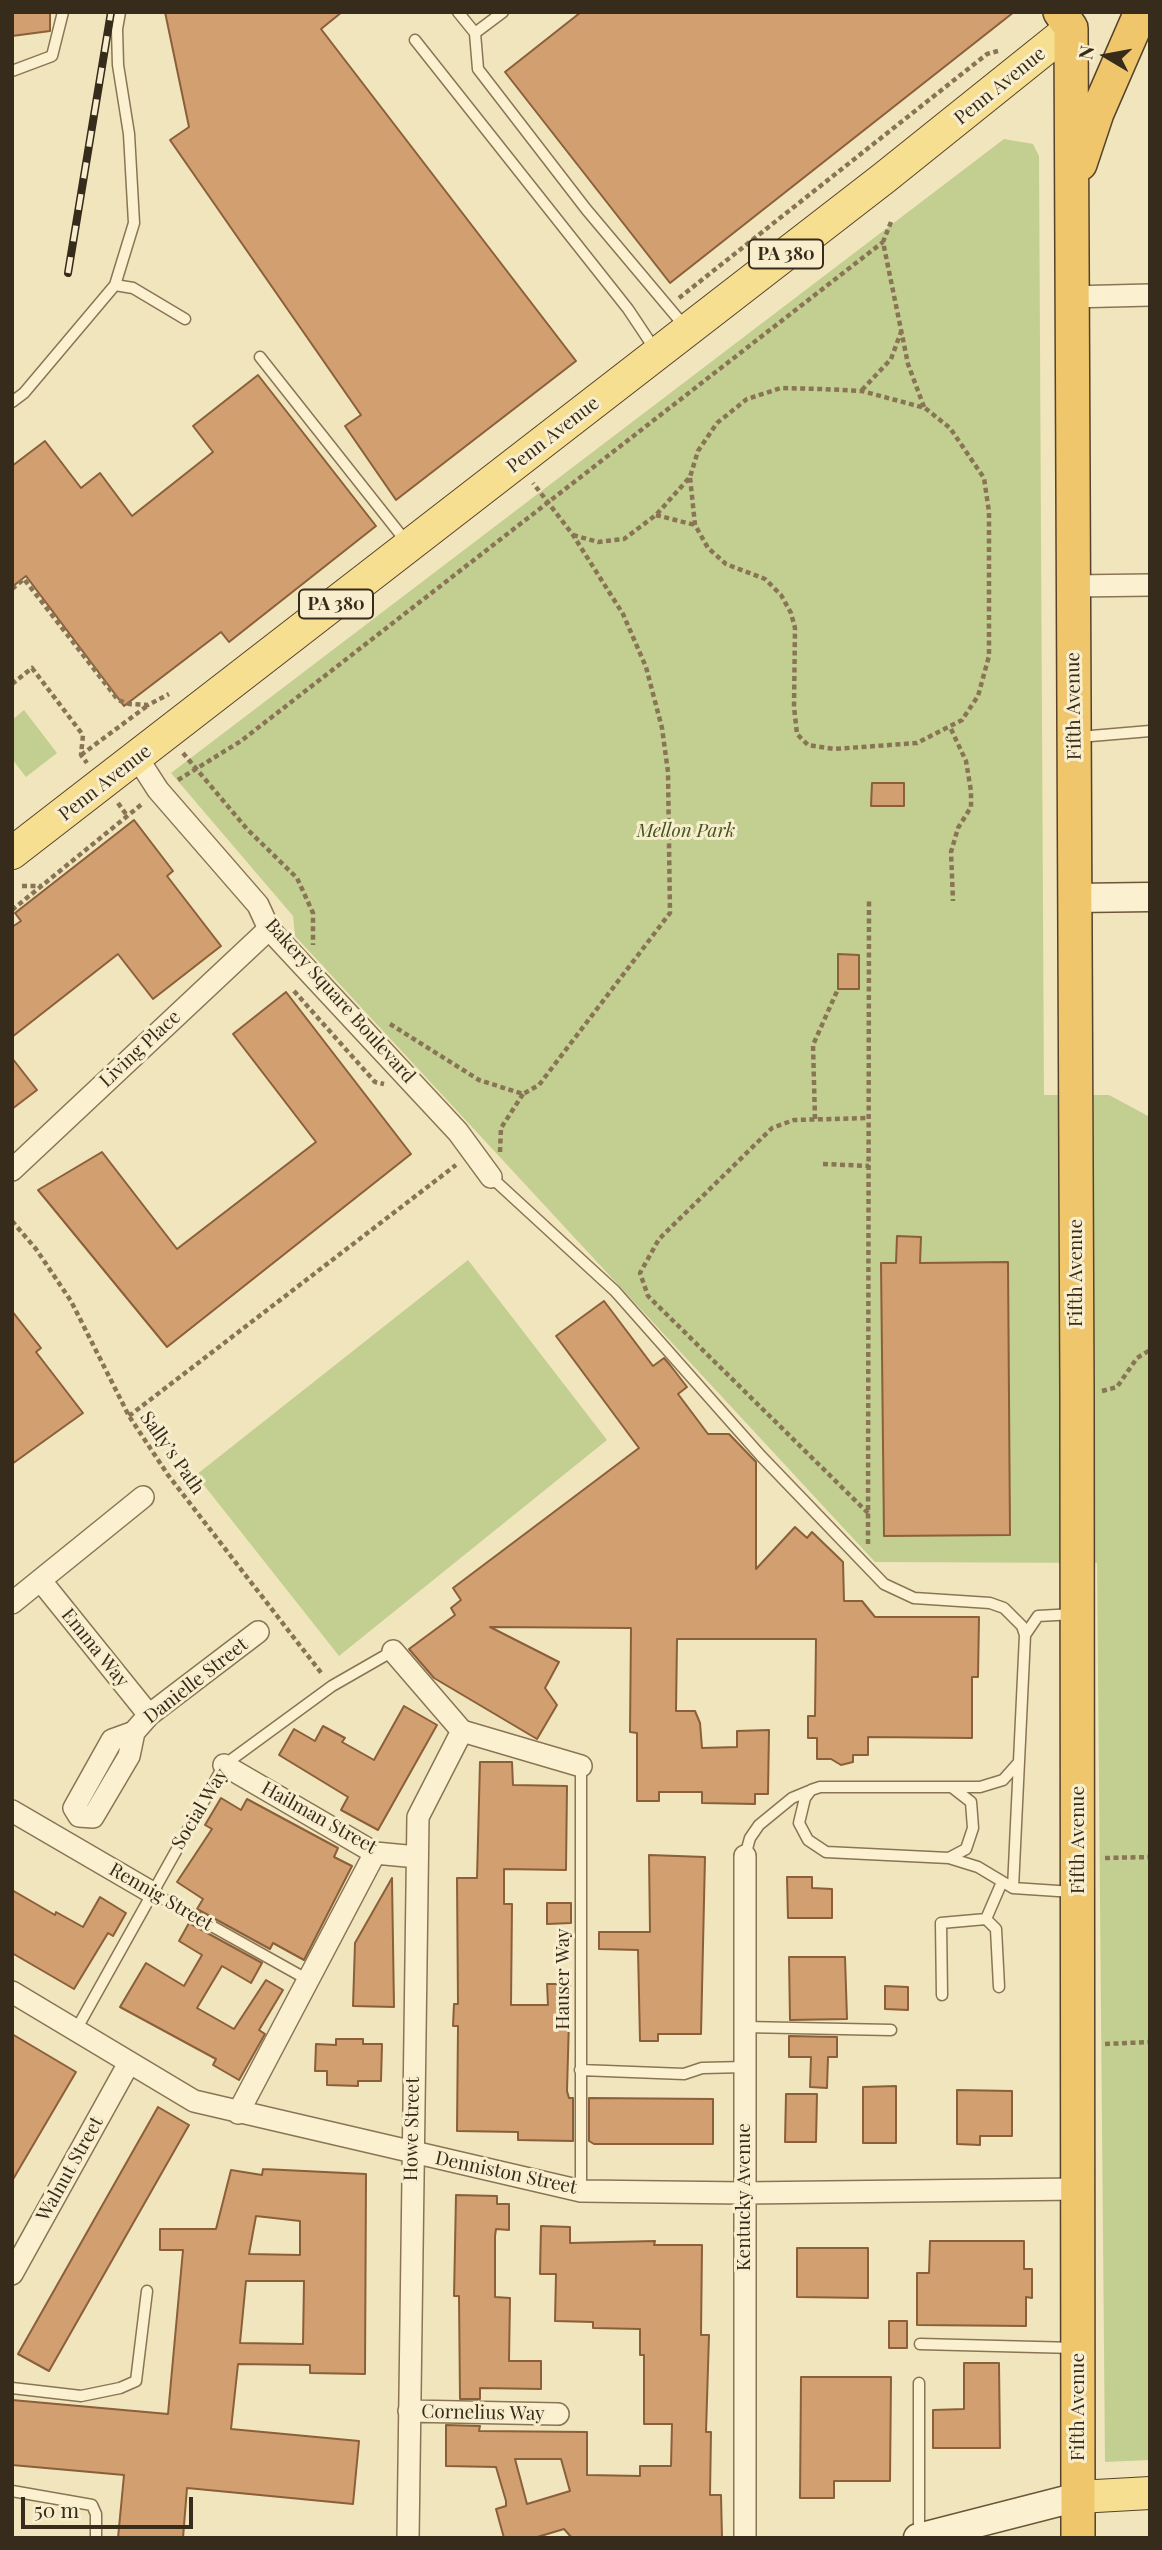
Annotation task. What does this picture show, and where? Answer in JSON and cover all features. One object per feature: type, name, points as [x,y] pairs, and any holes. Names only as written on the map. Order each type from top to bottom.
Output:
[{"type":"highway","points":[[1070,197],[1097,113],[1141,12]]},
{"type":"highway","name":"Fifth Avenue","points":[[1074,17],[1070,296],[1075,738],[1078,2538]]},
{"type":"main road","name":"Penn Avenue","points":[[12,853],[138,759],[658,353],[678,320],[1074,17]]},
{"type":"main road","points":[[1075,898],[1150,897]]},
{"type":"main road","points":[[919,2538],[1078,2497],[1150,2493]]},
{"type":"street","points":[[1070,296],[1150,295]]},
{"type":"street","points":[[1073,586],[1150,585]]},
{"type":"street","name":"Bakery Square Boulevard","points":[[138,759],[158,790],[258,905],[269,929],[458,1132],[491,1177]]},
{"type":"street","name":"Living Place","points":[[12,1170],[269,929]]},
{"type":"street","points":[[12,1603],[143,1497]]},
{"type":"street","name":"Emma Way","points":[[41,1581],[149,1715]]},
{"type":"street","name":"Danielle Street","points":[[134,1732],[149,1715],[258,1632]]},
{"type":"street","points":[[393,1651],[462,1731],[580,1766]]},
{"type":"street","name":"Howe Street","points":[[408,2538],[411,2152],[418,1817],[462,1731]]},
{"type":"street","name":"Hailman Street","points":[[225,1765],[375,1853],[417,1857]]},
{"type":"street","name":"Rennig Street","points":[[12,1811],[151,1892]]},
{"type":"street","points":[[239,2113],[375,1853]]},
{"type":"street","name":"Kentucky Avenue","points":[[745,1856],[745,2538]]},
{"type":"street","name":"Denniston Street","points":[[12,1992],[194,2101],[581,2191],[744,2193],[1078,2189]]},
{"type":"street","name":"Walnut Street","points":[[12,2274],[128,2063]]},
{"type":"street","name":"Cornelius Way","points":[[409,2411],[558,2414]]},
{"type":"lane","points":[[12,71],[52,56],[62,12]]},
{"type":"lane","points":[[12,402],[24,393],[115,285],[134,223],[129,134],[118,65],[120,12]]},
{"type":"lane","points":[[458,12],[475,33],[478,69],[586,209],[678,320]]},
{"type":"lane","points":[[475,33],[503,12]]},
{"type":"lane","points":[[415,40],[628,309],[658,353]]},
{"type":"lane","points":[[115,285],[133,288],[185,319]]},
{"type":"lane","points":[[260,357],[410,546]]},
{"type":"lane","points":[[1075,738],[1150,731]]},
{"type":"lane","points":[[491,1177],[615,1291],[761,1456],[869,1570],[900,1595],[990,1604],[1004,1608],[1014,1616],[1025,1635]]},
{"type":"lane","points":[[1013,1888],[1025,1635],[1038,1616],[1077,1614]]},
{"type":"lane","name":"Social Way","points":[[76,2030],[151,1892],[225,1765],[332,1686],[393,1651]]},
{"type":"lane","points":[[745,1856],[750,1838],[760,1825],[792,1798],[811,1790],[834,1786],[951,1787],[996,1784],[1013,1771],[1019,1762]]},
{"type":"lane","name":"Hauser Way","points":[[580,1766],[581,2191]]},
{"type":"lane","points":[[949,1858],[966,1849],[973,1828],[971,1802],[951,1787]]},
{"type":"lane","points":[[811,1790],[799,1815],[803,1831],[814,1846],[839,1854],[949,1858],[978,1867],[1013,1888],[1078,1892]]},
{"type":"lane","points":[[986,1919],[1002,1882]]},
{"type":"lane","name":"Rennig Street","points":[[151,1892],[310,1981]]},
{"type":"lane","points":[[986,1919],[996,1929],[999,1987]]},
{"type":"lane","points":[[942,1995],[941,1923],[986,1919]]},
{"type":"lane","points":[[745,2027],[891,2030]]},
{"type":"lane","points":[[580,2070],[684,2074],[702,2068],[745,2067]]},
{"type":"lane","points":[[12,2388],[80,2396],[120,2388],[136,2381],[147,2291]]},
{"type":"lane","points":[[920,2344],[1078,2348]]},
{"type":"lane","points":[[919,2383],[919,2538]]},
{"type":"lane","points":[[12,2491],[92,2505],[96,2514],[96,2538]]},
{"type":"path","points":[[678,320],[987,54],[1004,50]]},
{"type":"path","points":[[12,909],[158,790],[195,771],[302,694],[883,242],[891,222]]},
{"type":"path","points":[[883,242],[908,364],[925,408]]},
{"type":"path","points":[[862,391],[891,359],[901,332]]},
{"type":"path","points":[[573,535],[598,542],[624,540],[656,515],[690,477],[706,437],[717,423],[747,399],[781,388],[862,391],[925,408],[950,428],[984,478],[989,512],[989,656],[978,696],[962,720],[951,729],[918,743],[834,749],[808,745],[797,734],[794,707],[795,628],[781,594],[765,579],[726,564],[708,548],[695,525],[690,477]]},
{"type":"path","points":[[491,1177],[502,1147],[499,1136],[501,1128],[523,1094],[540,1085],[670,913],[668,772],[662,728],[646,667],[628,626],[549,500]]},
{"type":"path","points":[[656,515],[695,525]]},
{"type":"path","points":[[12,589],[24,579],[118,699],[130,704],[148,705],[195,771],[247,829],[298,878],[313,913],[313,946],[321,952]]},
{"type":"path","points":[[12,684],[32,668],[83,734],[81,755],[128,817]]},
{"type":"path","points":[[81,755],[148,705],[160,701],[173,691]]},
{"type":"path","points":[[951,729],[966,761],[971,791],[971,807],[958,828],[951,852],[953,901]]},
{"type":"path","points":[[22,886],[43,886]]},
{"type":"path","points":[[869,901],[869,1570]]},
{"type":"path","points":[[815,1119],[813,1045],[838,989]]},
{"type":"path","points":[[388,1023],[479,1080],[523,1094]]},
{"type":"path","points":[[868,1513],[648,1296],[640,1273],[659,1239],[772,1128],[794,1120],[869,1118]]},
{"type":"path","points":[[129,1416],[472,1152]]},
{"type":"path","points":[[824,1164],[869,1166]]},
{"type":"path","name":"Sally’s Path","points":[[12,1221],[37,1249],[71,1301],[129,1416],[168,1475],[332,1686]]},
{"type":"path","points":[[1077,1393],[1117,1387],[1137,1358],[1150,1350]]},
{"type":"path","points":[[1077,1859],[1150,1857]]},
{"type":"path","points":[[1078,2045],[1150,2042]]},
{"type":"green space","name":"Mellon Park","points":[[1004,139],[1033,144],[1039,156],[1044,1095],[1109,1095],[1150,1117],[1150,2460],[1105,2462],[1097,1563],[875,1562],[295,936],[293,916],[171,773]]},
{"type":"green space","points":[[24,710],[57,753],[26,777],[12,759],[12,720]]},
{"type":"green space","points":[[468,1260],[607,1440],[339,1656],[196,1475]]},
{"type":"building","points":[[12,12],[50,12],[50,31],[12,36]]},
{"type":"building","points":[[165,12],[342,12],[321,29],[576,361],[396,500],[345,426],[361,415],[170,140],[189,127]]},
{"type":"building","points":[[581,12],[1014,12],[670,283],[505,72]]},
{"type":"building","points":[[258,375],[376,526],[229,642],[221,632],[124,706],[26,576],[12,587],[12,466],[45,441],[81,488],[100,473],[132,516],[213,452],[193,426]]},
{"type":"building","points":[[872,783],[904,783],[904,806],[871,806]]},
{"type":"building","points":[[134,820],[173,871],[167,876],[221,946],[153,999],[118,954],[12,1037],[12,927],[21,921],[15,913]]},
{"type":"building","points":[[838,954],[859,955],[859,989],[838,989]]},
{"type":"building","points":[[286,992],[411,1154],[167,1347],[38,1190],[102,1152],[177,1249],[316,1142],[233,1034]]},
{"type":"building","points":[[12,1058],[37,1090],[12,1109]]},
{"type":"building","points":[[897,1236],[921,1237],[920,1263],[1008,1262],[1010,1535],[884,1536],[881,1263],[896,1263]]},
{"type":"building","points":[[604,1301],[653,1366],[664,1358],[670,1365],[687,1387],[678,1394],[708,1434],[729,1434],[756,1462],[756,1569],[795,1527],[807,1538],[812,1532],[843,1562],[844,1601],[862,1601],[875,1617],[979,1617],[978,1677],[972,1677],[972,1738],[868,1737],[868,1755],[853,1755],[853,1762],[841,1765],[831,1759],[817,1759],[817,1738],[808,1738],[808,1716],[815,1716],[816,1639],[677,1639],[676,1711],[695,1711],[700,1723],[702,1748],[737,1747],[737,1731],[769,1730],[768,1794],[755,1794],[755,1804],[702,1803],[702,1792],[659,1792],[659,1801],[637,1801],[637,1733],[630,1732],[631,1628],[490,1627],[559,1662],[545,1688],[557,1705],[537,1739],[434,1678],[409,1649],[455,1615],[451,1608],[461,1600],[453,1588],[639,1448],[556,1336]]},
{"type":"building","points":[[12,1311],[41,1348],[36,1352],[83,1413],[12,1464]]},
{"type":"building","points":[[404,1706],[437,1725],[378,1830],[341,1810],[348,1797],[279,1755],[294,1729],[315,1741],[323,1726],[345,1738],[342,1742],[374,1760]]},
{"type":"building","points":[[480,1762],[512,1762],[513,1785],[567,1786],[566,1870],[504,1869],[504,1904],[512,1904],[511,2005],[548,2005],[547,1984],[570,1984],[567,2091],[569,2098],[573,2098],[573,2141],[518,2140],[518,2132],[457,2131],[458,2026],[453,2026],[454,2004],[458,2004],[457,1878],[477,1878]]},
{"type":"building","points":[[221,1798],[241,1810],[247,1799],[338,1848],[334,1857],[352,1866],[304,1960],[273,1943],[270,1949],[197,1909],[203,1899],[177,1882],[212,1829],[205,1825]]},
{"type":"building","points":[[649,1855],[705,1857],[701,2034],[658,2034],[658,2041],[640,2041],[638,1950],[599,1949],[599,1932],[650,1932]]},
{"type":"building","points":[[787,1877],[812,1877],[812,1888],[832,1889],[832,1918],[788,1918]]},
{"type":"building","points":[[392,1878],[394,2007],[353,2006],[355,1943]]},
{"type":"building","points":[[12,1890],[55,1915],[56,1912],[83,1927],[100,1897],[126,1913],[113,1936],[108,1933],[74,1989],[12,1953]]},
{"type":"building","points":[[547,1903],[571,1903],[571,1923],[547,1924]]},
{"type":"building","points":[[189,1923],[262,1963],[251,1983],[222,1966],[197,2008],[234,2029],[266,1980],[283,1990],[259,2030],[265,2034],[239,2080],[213,2065],[216,2059],[120,2007],[146,1963],[184,1986],[202,1955],[179,1941]]},
{"type":"building","points":[[789,1957],[845,1957],[847,2019],[790,2020]]},
{"type":"building","points":[[885,1986],[908,1987],[908,2010],[885,2009]]},
{"type":"building","points":[[12,2034],[76,2072],[12,2181]]},
{"type":"building","points":[[789,2036],[837,2037],[837,2057],[828,2057],[827,2088],[810,2087],[811,2057],[789,2057]]},
{"type":"building","points":[[336,2039],[363,2039],[363,2044],[382,2044],[381,2081],[358,2081],[358,2086],[327,2085],[327,2071],[315,2071],[316,2044],[336,2045]]},
{"type":"building","points":[[896,2086],[896,2143],[863,2143],[863,2087]]},
{"type":"building","points":[[957,2090],[1012,2091],[1012,2136],[980,2136],[980,2145],[957,2144]]},
{"type":"building","points":[[786,2094],[817,2094],[816,2142],[785,2142]]},
{"type":"building","points":[[589,2098],[713,2099],[713,2144],[594,2144],[589,2141]]},
{"type":"building","points":[[158,2107],[189,2125],[49,2371],[18,2354]]},
{"type":"building","points":[[263,2169],[366,2174],[365,2374],[310,2373],[310,2365],[238,2364],[231,2429],[359,2441],[353,2504],[187,2488],[183,2538],[118,2538],[124,2475],[12,2465],[12,2400],[168,2414],[183,2250],[160,2250],[160,2229],[216,2229],[231,2170],[262,2175]],"holes":[[[256,2216],[300,2221],[300,2255],[249,2254]],[[246,2281],[304,2281],[303,2344],[240,2343]]]},
{"type":"building","points":[[456,2195],[497,2196],[497,2204],[509,2204],[509,2230],[496,2229],[495,2297],[510,2298],[509,2361],[541,2361],[541,2389],[480,2388],[480,2399],[460,2399],[459,2296],[454,2296]]},
{"type":"building","points":[[541,2226],[570,2227],[570,2243],[655,2241],[654,2245],[702,2245],[701,2335],[709,2335],[706,2432],[711,2432],[710,2495],[721,2495],[722,2538],[572,2538],[564,2529],[534,2538],[504,2538],[496,2509],[506,2506],[506,2501],[496,2467],[446,2466],[446,2425],[480,2426],[479,2431],[587,2432],[587,2475],[640,2476],[640,2466],[671,2466],[672,2424],[644,2424],[644,2355],[640,2355],[640,2329],[593,2328],[593,2322],[555,2321],[556,2274],[540,2274]],"holes":[[[515,2459],[561,2459],[570,2491],[527,2504]]]},
{"type":"building","points":[[930,2241],[1024,2241],[1024,2269],[1032,2269],[1032,2298],[1026,2297],[1026,2326],[917,2325],[917,2273],[929,2273]]},
{"type":"building","points":[[797,2248],[868,2248],[868,2298],[797,2297]]},
{"type":"building","points":[[889,2321],[907,2321],[907,2348],[889,2348]]},
{"type":"building","points":[[964,2363],[999,2363],[1000,2448],[933,2448],[933,2410],[964,2409]]},
{"type":"building","points":[[801,2377],[891,2377],[890,2481],[834,2481],[834,2498],[800,2498]]},
{"type":"railway","points":[[68,273],[111,12]]}]
